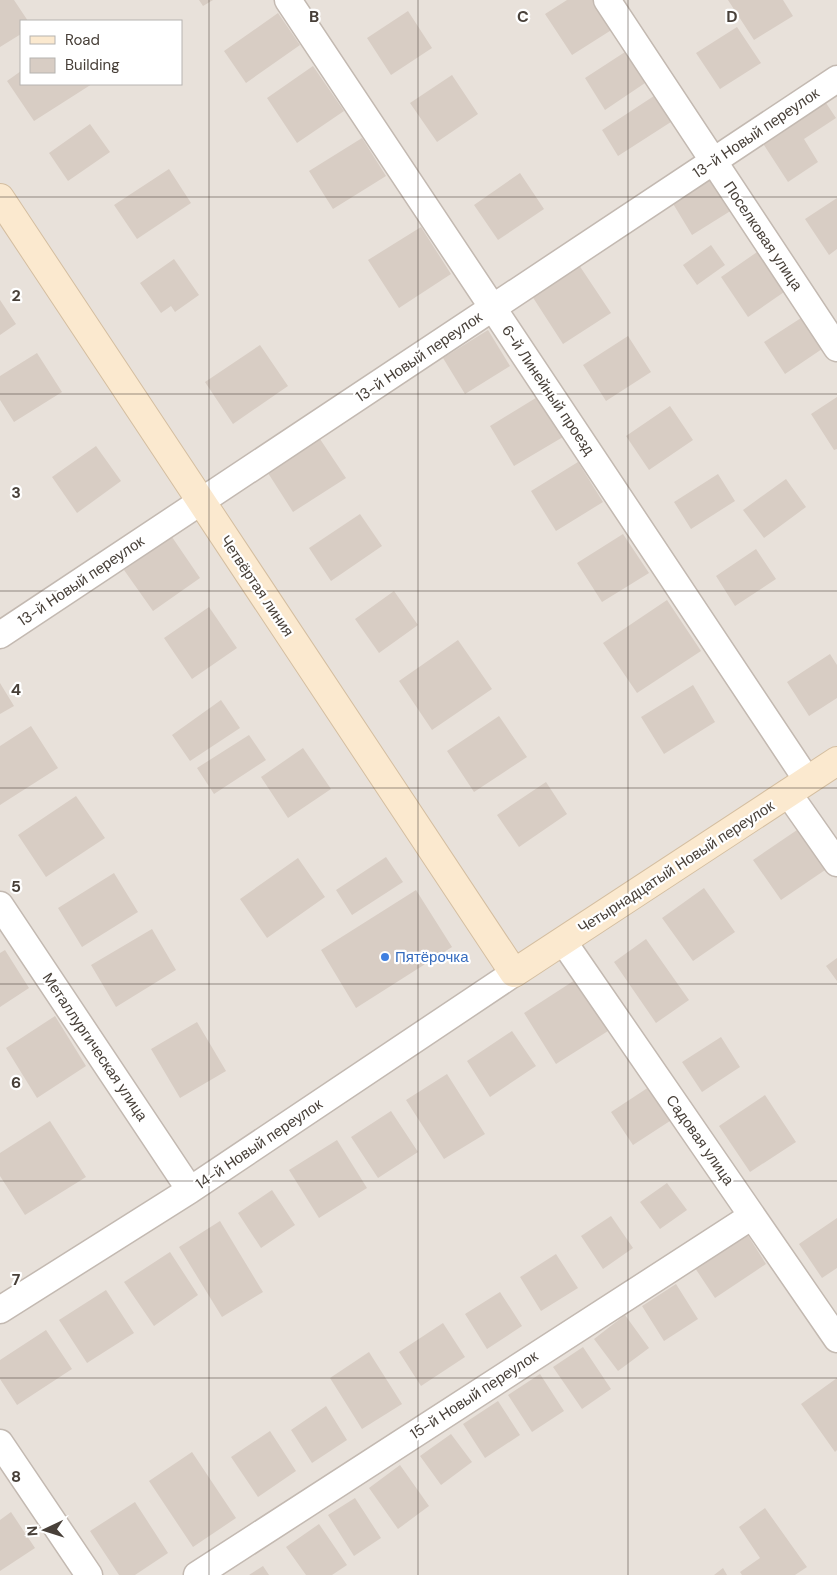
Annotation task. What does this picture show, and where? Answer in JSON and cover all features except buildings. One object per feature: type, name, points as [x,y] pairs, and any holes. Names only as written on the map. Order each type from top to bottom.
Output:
[{"type":"street","name":"6-й Линейный проезд","points":[[288,0],[493,308],[798,786],[837,862]]},
{"type":"street","name":"Поселковая улица","points":[[607,0],[837,348]]},
{"type":"street","name":"13-й Новый переулок","points":[[0,635],[837,79]]},
{"type":"street","name":"Четвёртая линия","points":[[0,198],[514,973]]},
{"type":"street","name":"Четырнадцатый Новый переулок","points":[[514,973],[837,761]]},
{"type":"street","name":"Металлургическая улица","points":[[0,905],[190,1190]]},
{"type":"street","name":"Садовая улица","points":[[563,941],[837,1338]]},
{"type":"street","name":"14-й Новый переулок","points":[[0,1310],[190,1190],[514,973]]},
{"type":"street","name":"15-й Новый переулок","points":[[196,1575],[752,1216]]},
{"type":"street","points":[[0,1443],[89,1575]]},
{"type":"shaded area","points":[[0,0],[837,0],[837,1575],[0,1575]]},
{"type":"place","name":"Пятёрочка","points":[[385,957]]}]
